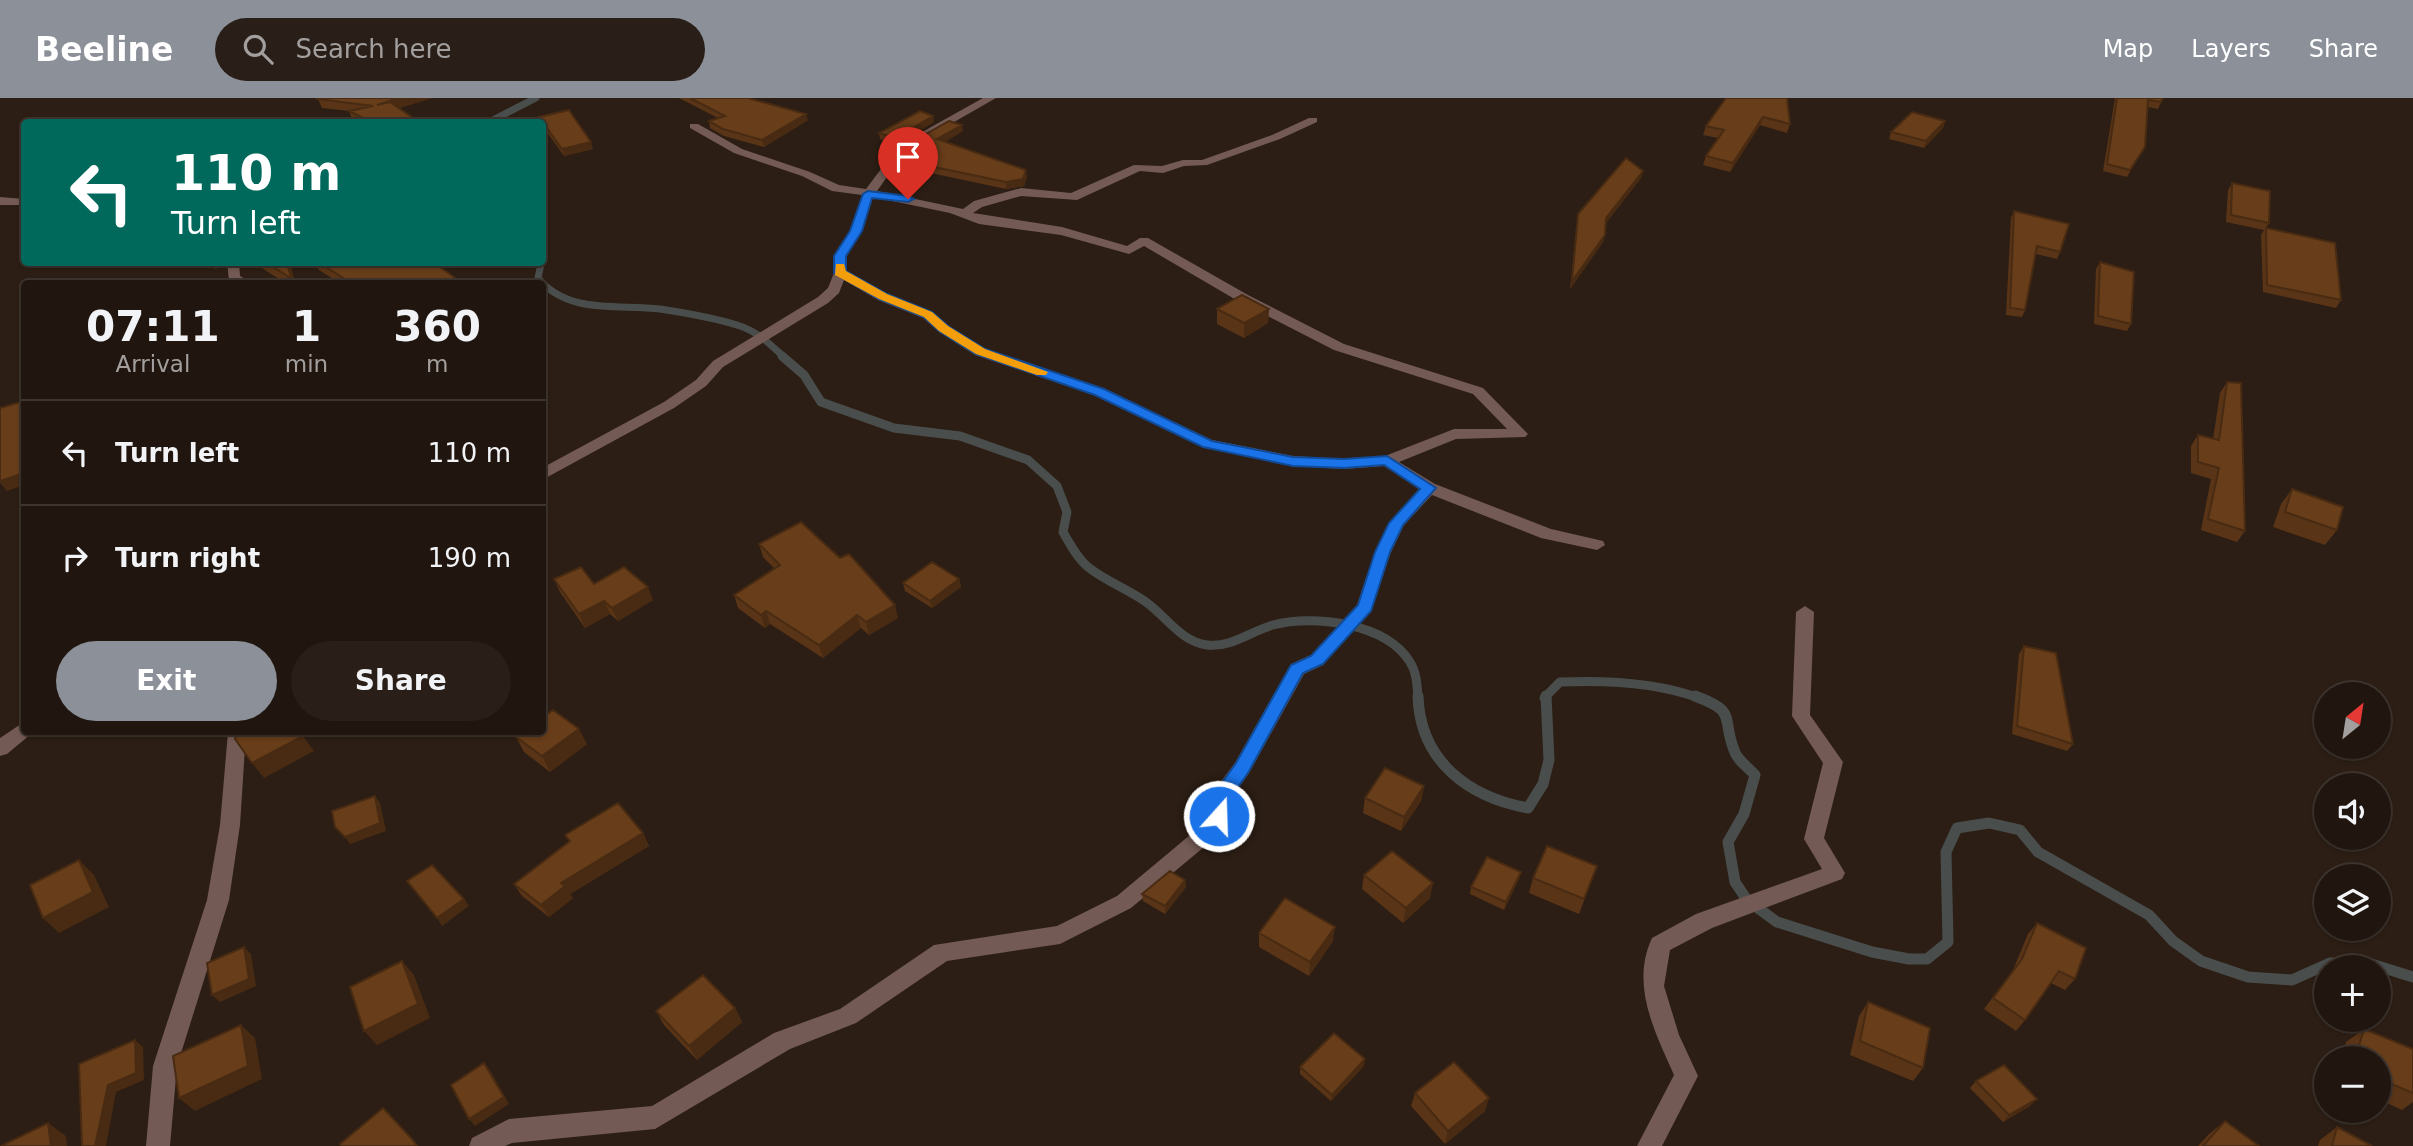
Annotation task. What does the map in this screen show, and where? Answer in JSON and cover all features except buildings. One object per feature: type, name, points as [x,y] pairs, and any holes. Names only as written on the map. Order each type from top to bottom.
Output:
[{"type":"street","points":[[546,473],[669,405],[701,383],[718,364],[823,300],[834,290],[840,273],[840,256],[856,231],[868,194],[902,147],[991,98]]},
{"type":"street","points":[[964,214],[978,204],[1021,192],[1073,197],[1138,167],[1163,170],[1183,163],[1203,163],[1276,137],[1313,120]]},
{"type":"street","points":[[694,126],[738,151],[806,173],[836,188],[908,199],[979,220],[1062,231],[1129,250],[1144,241],[1243,298],[1339,347],[1478,391],[1520,434],[1454,434],[1387,460],[1344,464],[1293,461],[1208,444],[1099,392],[980,352],[944,329],[928,314],[883,297],[840,273]]},
{"type":"street","points":[[0,201],[21,202]]},
{"type":"street","points":[[1387,460],[1429,488],[1547,534],[1597,545]]},
{"type":"street","points":[[481,1146],[509,1131],[655,1117],[782,1041],[848,1016],[942,952],[1060,935],[1124,902],[1203,836],[1219,816],[1220,798],[1242,768],[1297,669],[1317,660],[1365,607],[1382,552],[1397,523],[1429,488]]},
{"type":"street","points":[[1649,1146],[1686,1076],[1668,1035],[1653,986],[1660,945],[1704,921],[1835,873],[1814,839],[1832,762],[1801,716],[1805,612]]},
{"type":"street","points":[[0,749],[21,732]]},
{"type":"street","points":[[158,1146],[165,1066],[218,900],[230,825],[237,735]]},
{"type":"waterway","points":[[495,119],[536,98]]},
{"type":"waterway","points":[[540,280],[541,266]]},
{"type":"waterway","points":[[546,286],[564,298],[579,303],[660,309],[731,323],[758,335],[784,357]]},
{"type":"waterway","points":[[782,356],[804,375],[821,402],[894,428],[960,436],[1028,460],[1057,486],[1067,512],[1063,532],[1080,559],[1101,576],[1143,600],[1188,638],[1207,645],[1216,645],[1233,642],[1273,625],[1289,622],[1348,625],[1367,630],[1399,649],[1414,671],[1418,698]]},
{"type":"waterway","points":[[1546,696],[1560,682],[1595,681],[1648,685],[1699,698]]},
{"type":"waterway","points":[[1418,696],[1421,719],[1428,739],[1451,772],[1486,795],[1528,808],[1543,784],[1549,760],[1546,696]]},
{"type":"waterway","points":[[1695,696],[1723,711],[1735,754],[1755,775],[1744,814],[1728,842],[1735,882],[1747,900],[1777,922],[1872,952],[1909,959],[1927,959],[1948,942],[1946,852],[1957,828],[1989,823],[2020,830],[2038,852],[2149,915],[2173,941],[2201,961],[2248,977],[2292,980],[2330,963],[2368,963],[2413,977]]},
{"type":"slow traffic","points":[[840,267],[840,273],[883,297],[928,314],[944,329],[980,352],[1042,372]]},
{"type":"route","points":[[908,199],[868,194],[856,231],[840,256],[840,273],[883,297],[928,314],[944,329],[980,352],[1099,392],[1208,444],[1293,461],[1344,464],[1387,460],[1429,488],[1397,523],[1382,552],[1365,607],[1317,660],[1297,669],[1242,768],[1220,798],[1219,816]]}]
